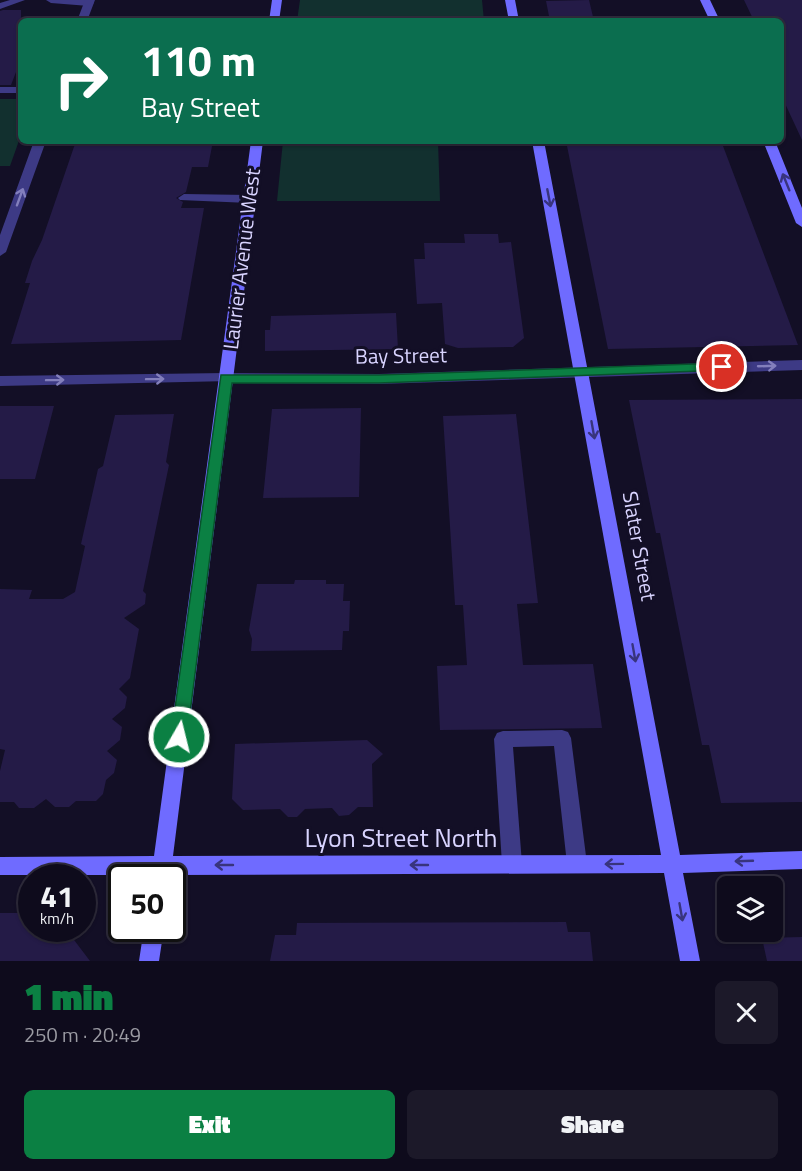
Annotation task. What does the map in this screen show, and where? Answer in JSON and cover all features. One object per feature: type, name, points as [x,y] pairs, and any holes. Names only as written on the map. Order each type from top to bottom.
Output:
[{"type":"main road","points":[[273,18],[276,0]]},
{"type":"main road","points":[[510,0],[513,18]]},
{"type":"main road","points":[[705,0],[714,18]]},
{"type":"main road","name":"Laurier Avenue West","points":[[163,864],[257,144]]},
{"type":"main road","name":"Slater Street","points":[[539,144],[583,372],[690,961]]},
{"type":"main road","points":[[770,144],[802,223]]},
{"type":"main road","name":"Lyon Street North","points":[[186,871],[802,860]]},
{"type":"main road","name":"Lyon Street North","points":[[0,866],[108,869]]},
{"type":"main road","points":[[149,961],[152,942]]},
{"type":"street","points":[[0,6],[20,0]]},
{"type":"street","points":[[51,0],[89,1],[83,18]]},
{"type":"street","points":[[0,90],[18,90]]},
{"type":"street","points":[[0,252],[39,144]]},
{"type":"street","points":[[184,198],[249,199]]},
{"type":"street","name":"Bay Street","points":[[0,381],[226,378],[379,379],[802,365]]},
{"type":"street","points":[[512,864],[503,739],[562,738],[577,864]]},
{"type":"green space","points":[[300,0],[482,0],[484,18],[297,18]]},
{"type":"green space","points":[[0,99],[18,99],[18,143],[10,166],[0,166]]},
{"type":"green space","points":[[283,144],[438,144],[440,201],[277,201]]},
{"type":"building","points":[[589,0],[593,18],[549,18],[546,1]]},
{"type":"building","points":[[744,0],[802,0],[802,140],[784,101],[784,18],[753,18]]},
{"type":"building","points":[[21,10],[21,18],[18,18],[18,67],[11,85],[0,85],[0,11]]},
{"type":"building","points":[[75,144],[212,144],[208,167],[192,167],[186,192],[176,198],[183,202],[181,208],[204,208],[181,340],[11,344],[30,283],[25,283]]},
{"type":"building","points":[[567,144],[709,144],[710,146],[723,146],[798,345],[608,349]]},
{"type":"building","points":[[464,234],[498,234],[499,243],[511,242],[524,338],[513,347],[458,348],[445,344],[442,303],[417,304],[414,259],[425,259],[424,243],[465,243]]},
{"type":"building","points":[[396,313],[398,349],[265,351],[265,330],[270,330],[271,316]]},
{"type":"building","points":[[802,399],[802,802],[721,803],[709,745],[702,745],[660,533],[656,533],[629,400]]},
{"type":"building","points":[[0,406],[54,406],[35,479],[0,479]]},
{"type":"building","points":[[361,408],[359,497],[263,498],[272,409]]},
{"type":"building","points":[[174,414],[166,462],[169,465],[143,591],[146,594],[145,604],[124,618],[139,629],[130,678],[119,689],[127,697],[125,708],[112,719],[122,727],[120,740],[107,751],[117,760],[114,773],[106,780],[103,794],[96,801],[76,801],[69,807],[55,807],[46,799],[34,808],[19,808],[14,802],[0,802],[0,771],[5,750],[0,749],[0,589],[32,590],[29,599],[63,599],[75,592],[85,546],[81,544],[98,469],[103,466],[115,415]]},
{"type":"building","points":[[516,414],[538,603],[517,604],[523,665],[593,664],[602,728],[440,730],[437,666],[467,665],[463,605],[455,605],[443,416]]},
{"type":"building","points":[[295,580],[326,580],[326,584],[344,584],[343,601],[350,601],[349,631],[343,631],[342,650],[251,651],[252,639],[249,630],[257,584],[294,584]]},
{"type":"building","points":[[367,740],[383,754],[372,764],[373,807],[358,807],[349,815],[339,816],[332,808],[305,809],[297,817],[288,817],[280,809],[243,810],[232,799],[235,744]]},
{"type":"building","points":[[0,913],[18,913],[18,942],[76,942],[90,961],[0,961]]},
{"type":"building","points":[[566,922],[568,932],[590,932],[593,961],[270,961],[275,935],[296,935],[297,923]]},
{"type":"building","points":[[783,937],[802,937],[802,961],[767,961],[763,942],[783,942]]},
{"type":"route","points":[[179,737],[226,378],[379,379],[722,367]]}]
